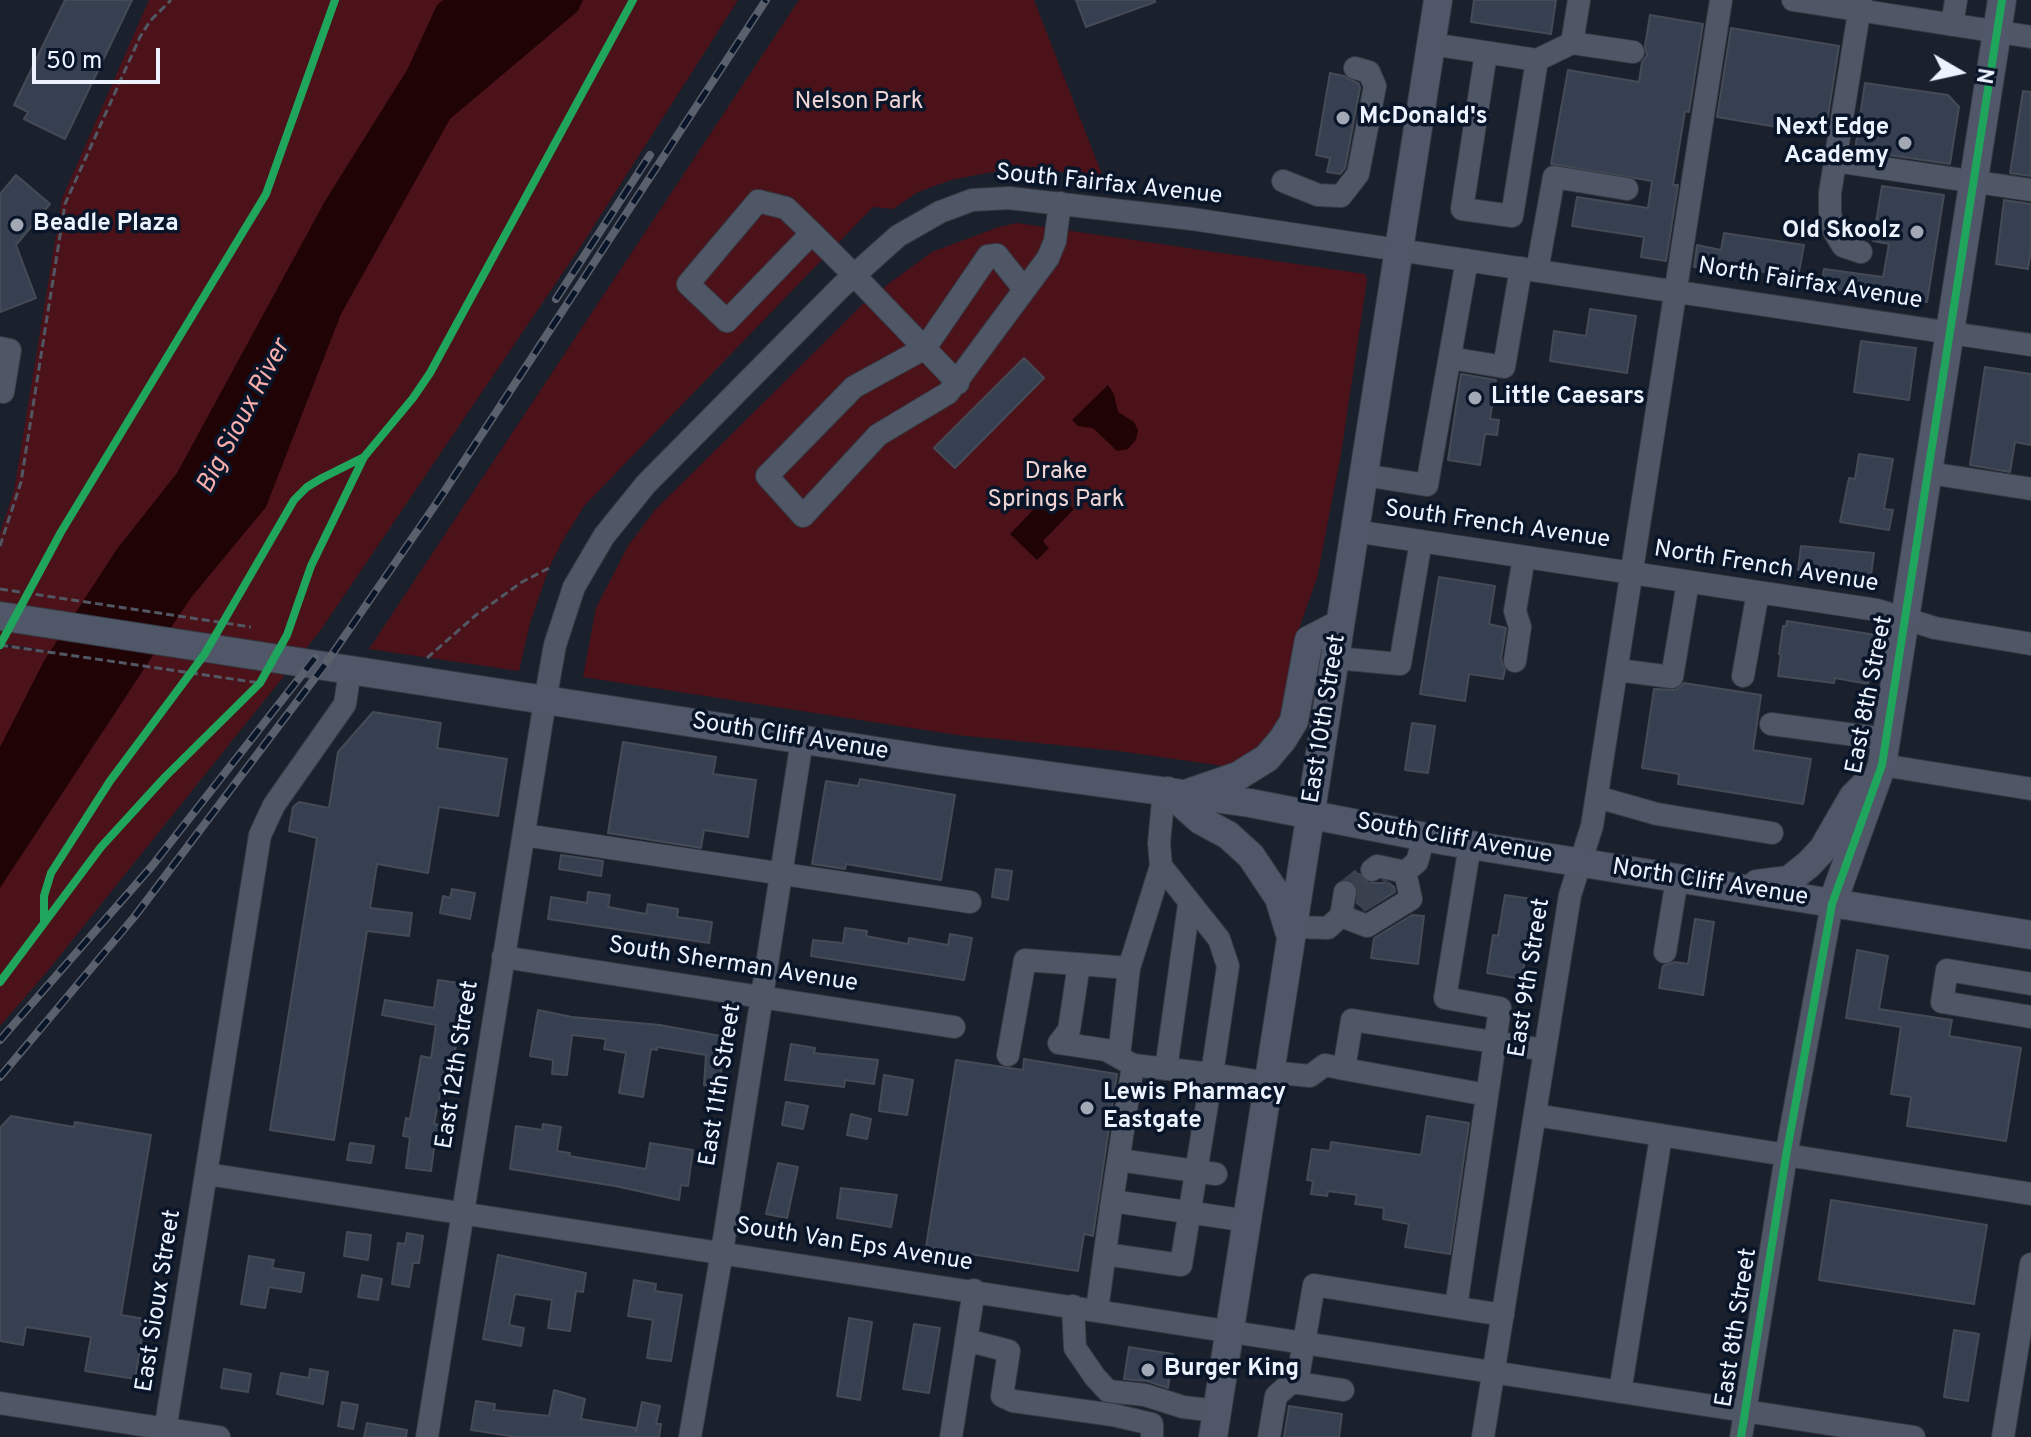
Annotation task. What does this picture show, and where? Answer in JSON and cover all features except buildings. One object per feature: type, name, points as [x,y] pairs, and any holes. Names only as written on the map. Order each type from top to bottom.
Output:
[{"type":"main road","name":"East 10th Street","points":[[1215,1424],[1438,0]]},
{"type":"main road","name":"East 8th Street","points":[[1832,904],[1884,752],[2002,0]]},
{"type":"main road","name":"South Cliff Avenue","points":[[10,618],[802,740],[1312,813],[1424,837],[1580,863]]},
{"type":"main road","points":[[1173,792],[1213,787],[1267,758],[1294,721],[1309,640],[1340,624]]},
{"type":"main road","points":[[1716,885],[1789,880],[1823,849],[1884,752]]},
{"type":"main road","points":[[1173,792],[1200,820],[1228,835],[1251,856],[1279,898],[1292,936]]},
{"type":"main road","name":"North Cliff Avenue","points":[[1580,863],[2031,935]]},
{"type":"street","points":[[1572,43],[1579,0]]},
{"type":"street","name":"East 9th Street","points":[[1483,1437],[1570,895],[1592,826],[1597,797],[1721,0]]},
{"type":"street","points":[[1793,0],[1860,5],[1952,25],[2031,37]]},
{"type":"street","points":[[1952,25],[1956,0]]},
{"type":"street","points":[[1860,5],[1830,203],[1834,231],[1843,246],[1861,252]]},
{"type":"street","points":[[1431,44],[1537,60],[1572,43],[1633,52]]},
{"type":"street","points":[[1486,53],[1462,209],[1512,216],[1537,60]]},
{"type":"street","points":[[1283,181],[1318,195],[1341,196],[1358,174],[1375,86],[1369,72],[1355,68]]},
{"type":"street","points":[[1835,161],[2031,190]]},
{"type":"street","points":[[1450,358],[1504,367],[1554,177],[1627,189]]},
{"type":"street","points":[[1516,187],[1551,193]]},
{"type":"street","name":"South Fairfax Avenue","points":[[545,701],[563,616],[574,587],[604,536],[646,484],[854,275],[898,236],[940,212],[972,200],[1009,198],[1192,219],[1675,291]]},
{"type":"street","points":[[812,233],[727,321],[688,284],[758,201],[786,208],[812,233],[854,275],[958,383]]},
{"type":"street","points":[[1024,289],[997,255],[988,256],[925,348],[854,387],[767,476],[803,516],[878,435],[948,393],[1048,258],[1055,241],[1060,203]]},
{"type":"street","points":[[1363,475],[1427,485],[1467,260]]},
{"type":"street","name":"North Fairfax Avenue","points":[[1675,291],[2031,345]]},
{"type":"street","points":[[0,348],[10,350],[3,392],[0,391]]},
{"type":"street","points":[[1929,473],[2031,489]]},
{"type":"street","name":"South French Avenue","points":[[1354,531],[1633,572]]},
{"type":"street","points":[[1335,658],[1400,664],[1421,541]]},
{"type":"street","points":[[1515,661],[1520,627],[1515,611],[1524,557]]},
{"type":"street","name":"North French Avenue","points":[[1633,572],[1877,610],[1935,628],[2031,644]]},
{"type":"street","points":[[1617,670],[1672,677],[1688,582]]},
{"type":"street","points":[[1743,676],[1758,592]]},
{"type":"street","name":"East Sioux Street","points":[[165,1433],[260,835],[274,805],[345,704],[350,670]]},
{"type":"street","name":"East 12th Street","points":[[427,1437],[545,701]]},
{"type":"street","points":[[1771,724],[2031,789]]},
{"type":"street","name":"East 11th Street","points":[[690,1437],[802,740]]},
{"type":"street","points":[[1097,1310],[1119,1160],[1129,968],[1161,866],[1159,843],[1173,792]]},
{"type":"street","points":[[1597,797],[1657,814],[1772,833]]},
{"type":"street","points":[[524,835],[970,902]]},
{"type":"street","points":[[1292,936],[1328,928],[1348,904],[1367,926],[1411,899],[1388,875],[1417,862],[1424,837]]},
{"type":"street","points":[[1439,1034],[1470,845]]},
{"type":"street","points":[[1105,1254],[1181,1265],[1189,1212],[1206,1172],[1212,1074],[1228,966],[1219,939],[1161,866]]},
{"type":"street","points":[[1665,952],[1677,879]]},
{"type":"street","name":"East 8th Street","points":[[1741,1437],[1786,1156],[1832,904]]},
{"type":"street","points":[[1166,1069],[1189,905]]},
{"type":"street","name":"South Sherman Avenue","points":[[503,957],[954,1027]]},
{"type":"street","points":[[1008,1055],[1025,960],[1129,968]]},
{"type":"street","points":[[1079,964],[1069,1030],[1059,1043],[1106,1050],[1126,1061],[1166,1069],[1270,1077],[1310,1076],[1325,1065],[1487,1095]]},
{"type":"street","points":[[2031,984],[1947,970],[1942,1002],[2031,1017]]},
{"type":"street","points":[[1445,998],[1500,1008],[1456,1307]]},
{"type":"street","points":[[1344,1069],[1352,1020],[1545,1050]]},
{"type":"street","points":[[1535,1115],[2031,1194]]},
{"type":"street","points":[[1620,1392],[1661,1136]]},
{"type":"street","points":[[1119,1160],[1206,1172]]},
{"type":"street","name":"South Van Eps Avenue","points":[[207,1174],[1914,1437]]},
{"type":"street","points":[[1112,1201],[1248,1221]]},
{"type":"street","points":[[2003,1437],[2031,1264]]},
{"type":"street","points":[[1297,1383],[1314,1285],[1503,1315]]},
{"type":"street","points":[[951,1437],[974,1290]]},
{"type":"street","points":[[1073,1306],[1075,1348],[1108,1391],[1145,1395],[1183,1407],[1215,1424]]},
{"type":"street","points":[[966,1340],[1009,1351],[1002,1396],[1013,1401],[1113,1415],[1152,1424],[1152,1437]]},
{"type":"street","points":[[1269,1437],[1276,1396],[1292,1382],[1343,1390]]},
{"type":"street","points":[[0,1403],[165,1433],[219,1437]]},
{"type":"path","points":[[0,546],[21,482],[65,204],[140,37],[150,21],[171,0]]},
{"type":"path","points":[[427,658],[476,615],[522,582],[549,568]]},
{"type":"path","points":[[36,582],[10,618],[0,645],[260,683]]},
{"type":"path","points":[[0,589],[251,627]]},
{"type":"path","points":[[219,628],[225,616]]},
{"type":"path","points":[[251,693],[273,658]]},
{"type":"path","points":[[186,681],[198,663]]},
{"type":"green space","points":[[149,0],[738,0],[583,243],[320,631],[0,1026],[0,646],[72,655],[0,643],[0,533],[14,491],[62,199]]},
{"type":"green space","name":"Nelson Park","points":[[799,0],[1034,0],[1103,177],[1038,169],[1002,170],[951,180],[918,192],[893,209],[873,207],[584,506],[549,568],[530,623],[519,671],[369,649]]},
{"type":"green space","name":"Drake Springs Park","points":[[1017,223],[1365,274],[1367,280],[1341,454],[1317,578],[1297,634],[1279,727],[1243,762],[1223,766],[1119,751],[957,735],[583,677],[596,608],[628,546],[655,510],[862,305],[891,282],[932,252]]},
{"type":"water","name":"Big Sioux River","points":[[443,0],[583,0],[578,11],[450,119],[341,314],[266,507],[190,599],[0,888],[0,747],[44,661],[117,549],[177,473],[325,201],[407,70],[437,5]]},
{"type":"water","points":[[1108,385],[1114,394],[1118,412],[1134,422],[1138,430],[1136,440],[1128,449],[1117,451],[1093,428],[1078,426],[1072,420]]},
{"type":"water","points":[[1053,489],[1074,509],[1043,541],[1049,548],[1037,560],[1010,534]]},
{"type":"tunnel","points":[[1345,892],[1372,870]]},
{"type":"tunnel","points":[[1358,903],[1388,882]]},
{"type":"railway","points":[[0,1077],[135,916],[324,666],[440,498],[766,0]]},
{"type":"railway","points":[[556,299],[650,155]]},
{"type":"railway","points":[[0,1040],[152,866],[315,658]]},
{"type":"cycle path","points":[[0,645],[61,532],[266,194],[335,0]]},
{"type":"cycle path","points":[[0,982],[101,847],[165,777],[260,683],[287,635],[311,566],[364,457],[430,373],[633,0]]},
{"type":"cycle path","points":[[1741,1437],[1786,1156],[1832,904],[1882,765],[2002,0]]},
{"type":"cycle path","points":[[44,923],[44,896],[51,873],[110,781],[204,655],[294,500],[307,487],[364,457]]},
{"type":"place","name":"McDonald's","points":[[1343,118]]},
{"type":"place","name":"Next Edge Academy","points":[[1905,143]]},
{"type":"place","name":"Beadle Plaza","points":[[17,225]]},
{"type":"place","name":"Old Skoolz","points":[[1917,232]]},
{"type":"place","name":"Little Caesars","points":[[1475,398]]},
{"type":"place","name":"Lewis Pharmacy Eastgate","points":[[1087,1108]]},
{"type":"place","name":"Burger King","points":[[1148,1370]]}]
